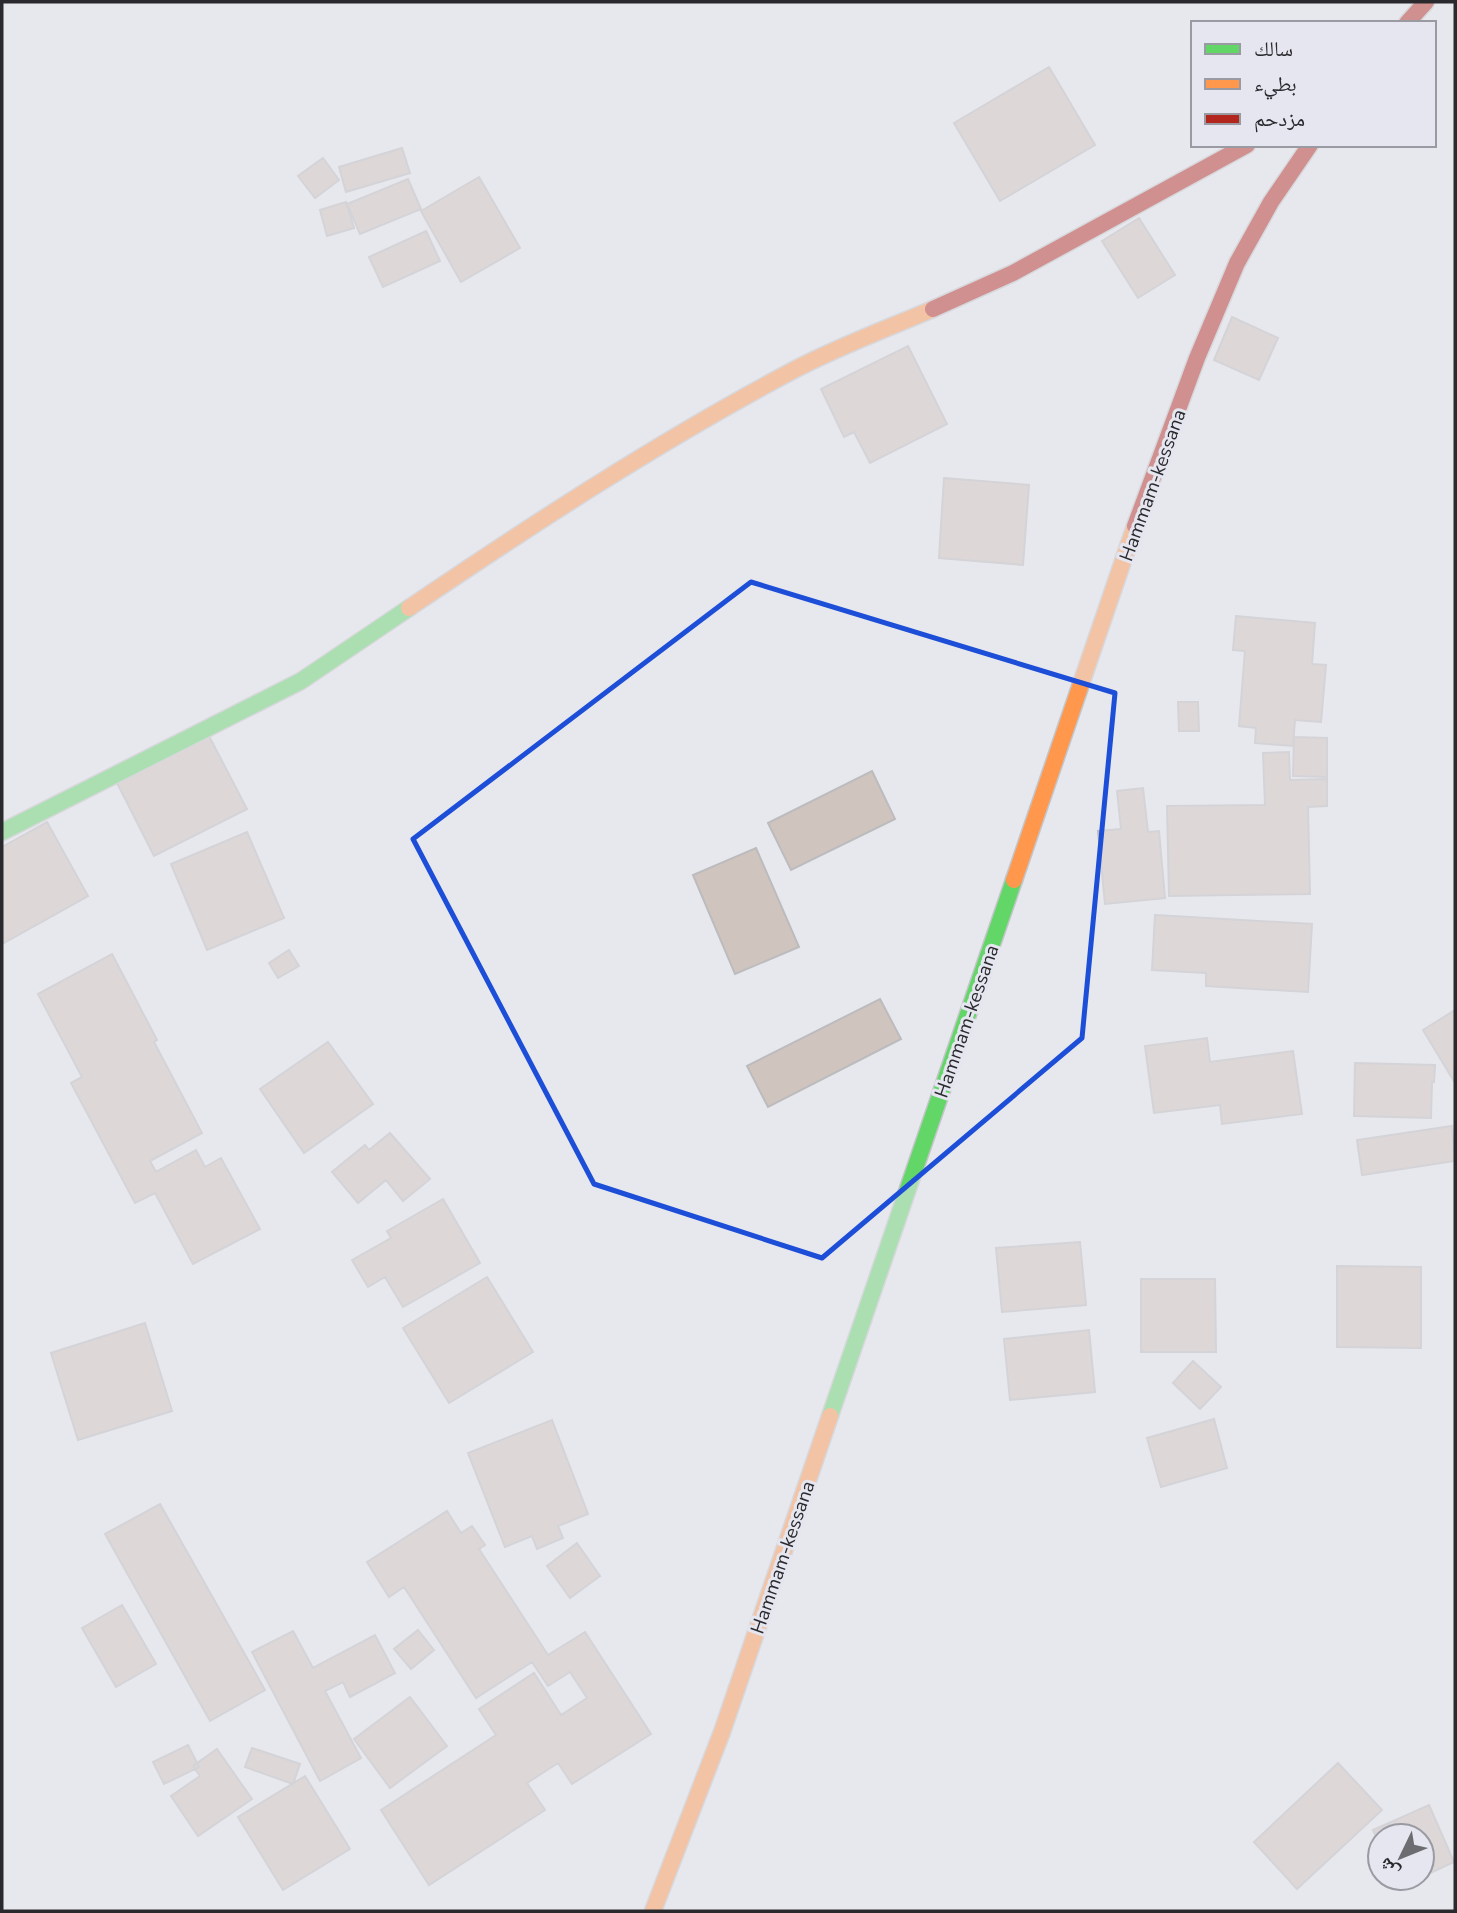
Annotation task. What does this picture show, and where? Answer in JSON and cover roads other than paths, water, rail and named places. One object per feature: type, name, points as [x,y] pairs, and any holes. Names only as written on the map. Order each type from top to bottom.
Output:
[{"type":"street","points":[[1409,21],[1426,2]]},
{"type":"street","points":[[2,832],[301,681],[484,557],[648,453],[794,370],[1013,273],[1243,147]]},
{"type":"street","name":"Hammam-kessana","points":[[653,1911],[722,1732],[1143,506],[1237,263],[1270,203],[1309,147]]}]
